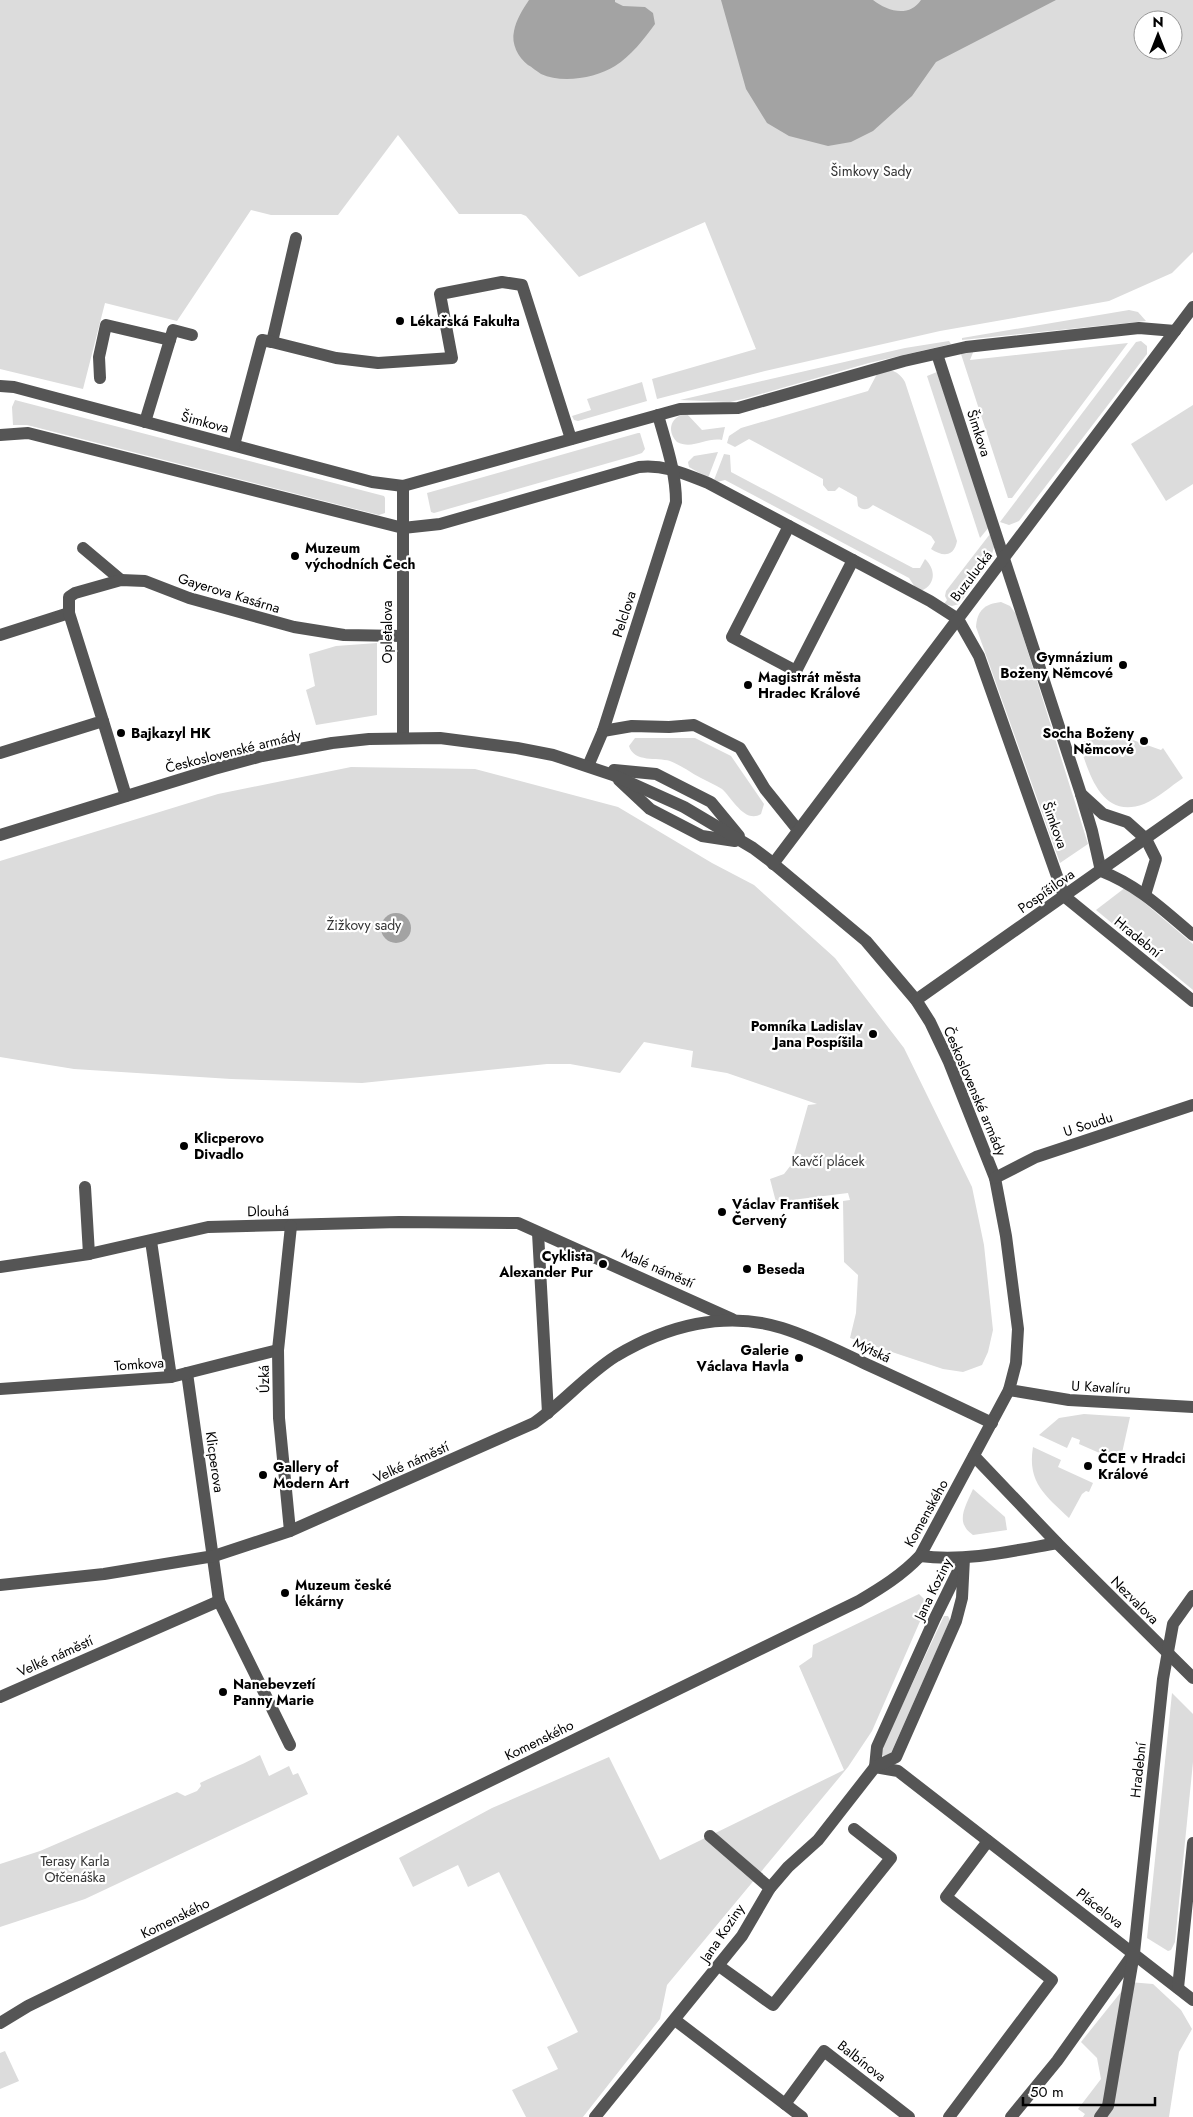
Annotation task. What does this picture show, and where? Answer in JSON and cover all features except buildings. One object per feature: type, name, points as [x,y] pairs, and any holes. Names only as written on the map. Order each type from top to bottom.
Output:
[{"type":"street","points":[[272,342],[296,238]]},
{"type":"street","points":[[234,445],[262,340],[336,358],[378,363],[452,358],[440,294],[502,282],[522,285],[571,439]]},
{"type":"street","name":"Buzulucká","points":[[773,864],[1193,307]]},
{"type":"street","points":[[100,378],[99,357],[106,325],[170,340]]},
{"type":"street","points":[[937,354],[966,347],[1140,328],[1175,331]]},
{"type":"street","points":[[145,422],[173,330],[192,335]]},
{"type":"street","name":"Šimkova","points":[[0,386],[14,387],[372,482],[403,486],[680,409],[738,408],[904,361],[937,354],[1081,794],[1092,831],[1100,871]]},
{"type":"street","points":[[658,415],[672,469]]},
{"type":"street","name":"Šimkova","points":[[0,435],[28,433],[403,528],[440,524],[619,471],[653,465],[672,469],[708,483],[930,601],[958,619],[979,656],[1064,896]]},
{"type":"street","name":"Pelclova","points":[[593,767],[676,502],[676,487],[672,469]]},
{"type":"street","points":[[403,486],[403,528]]},
{"type":"street","points":[[789,526],[732,637],[788,667],[796,671],[853,560]]},
{"type":"street","name":"Opletalova","points":[[402,737],[403,528]]},
{"type":"street","points":[[83,548],[121,580]]},
{"type":"street","name":"Gayerova Kasárna","points":[[69,613],[69,597],[75,593],[121,580],[145,581],[189,598],[294,628],[344,635],[401,636]]},
{"type":"street","points":[[0,635],[69,613],[126,796]]},
{"type":"street","points":[[0,753],[103,721]]},
{"type":"street","points":[[603,731],[632,726],[669,727],[694,724],[710,732],[740,748],[765,789],[798,830]]},
{"type":"street","name":"Československé armády","points":[[0,835],[262,756],[332,743],[402,737],[440,738],[517,748],[553,755],[593,767],[613,774],[650,809],[702,836],[743,843]]},
{"type":"street","name":"Československé armády","points":[[593,767],[656,774],[711,802],[743,843],[822,903],[866,941],[916,1000],[930,1022],[949,1062],[995,1178],[1006,1236],[1018,1329],[1016,1363],[1009,1390],[992,1423]]},
{"type":"street","name":"Šimkova","points":[[1081,794],[1103,814],[1128,822],[1146,839]]},
{"type":"street","name":"Pospíšilova","points":[[916,1000],[1193,805]]},
{"type":"street","points":[[1145,895],[1156,859],[1146,839]]},
{"type":"street","points":[[1100,871],[1123,880],[1145,895],[1193,935]]},
{"type":"street","name":"Hradební","points":[[1064,896],[1193,1001]]},
{"type":"street","name":"U Soudu","points":[[995,1178],[1036,1157],[1193,1105]]},
{"type":"street","points":[[85,1187],[89,1254]]},
{"type":"street","name":"Dlouhá","points":[[0,1267],[89,1254],[151,1241],[208,1226],[290,1226],[400,1222],[518,1223],[538,1233]]},
{"type":"street","name":"Úzká","points":[[290,1226],[278,1350],[279,1418],[290,1531]]},
{"type":"street","points":[[538,1233],[548,1413]]},
{"type":"street","name":"Malé náměstí","points":[[538,1233],[660,1285],[734,1320]]},
{"type":"street","points":[[151,1241],[171,1376]]},
{"type":"street","points":[[548,1413],[592,1373],[638,1345],[696,1324],[734,1320]]},
{"type":"street","name":"Mýtská","points":[[734,1320],[763,1323],[796,1332],[992,1423]]},
{"type":"street","name":"Tomkova","points":[[0,1389],[171,1376],[278,1350]]},
{"type":"street","name":"Klicperova","points":[[187,1373],[214,1556]]},
{"type":"street","name":"U Kavalíru","points":[[1009,1390],[1069,1400],[1193,1407]]},
{"type":"street","name":"Velké náměstí","points":[[0,1585],[104,1574],[214,1556],[290,1531],[534,1423],[548,1413]]},
{"type":"street","name":"Komenského","points":[[0,2023],[28,2006],[858,1601],[890,1583],[907,1570],[920,1556],[992,1423]]},
{"type":"street","name":"Nezvalova","points":[[974,1456],[1057,1543],[1193,1678]]},
{"type":"street","points":[[920,1556],[940,1559],[964,1558],[1057,1543]]},
{"type":"street","points":[[214,1556],[219,1601],[290,1745]]},
{"type":"street","name":"Jana Koziny","points":[[875,1767],[877,1747],[964,1558]]},
{"type":"street","name":"Jana Koziny","points":[[595,2117],[676,2020],[742,1936],[770,1888],[788,1867],[818,1840],[875,1767],[896,1757],[956,1621],[962,1598],[964,1558]]},
{"type":"street","name":"Hradební","points":[[1100,2117],[1108,2106],[1134,1953],[1163,1679],[1173,1624],[1193,1596]]},
{"type":"street","name":"Velké náměstí","points":[[0,1697],[219,1601]]},
{"type":"street","name":"Plácelova","points":[[875,1767],[898,1771],[1193,2000]]},
{"type":"street","points":[[719,1966],[773,2005],[891,1858],[854,1828]]},
{"type":"street","points":[[710,1836],[770,1888]]},
{"type":"street","points":[[949,2117],[1052,1980],[946,1897],[988,1841]]},
{"type":"street","points":[[1178,1988],[1193,1843]]},
{"type":"street","name":"Hradební","points":[[1011,2117],[1057,2061],[1134,1953]]},
{"type":"street","name":"Komenského","points":[[0,2015],[28,2006]]},
{"type":"street","points":[[676,2020],[802,2117]]},
{"type":"street","name":"Balbínova","points":[[785,2104],[824,2051],[909,2117]]},
{"type":"green space","name":"Šimkovy Sady","points":[[0,0],[1193,0],[1193,252],[1172,273],[1109,301],[940,331],[765,371],[657,399],[652,379],[756,349],[705,222],[579,277],[526,216],[521,214],[459,214],[398,135],[338,215],[271,215],[251,210],[177,321],[105,303],[83,389],[0,369]]},
{"type":"green space","points":[[1129,310],[1138,312],[1146,321],[962,340],[962,338]]},
{"type":"green space","points":[[949,341],[951,344],[869,363],[730,402],[680,400],[905,348]]},
{"type":"green space","points":[[1141,341],[1147,346],[1147,354],[1019,521],[1009,525],[1000,522],[1136,342]]},
{"type":"green space","points":[[1128,343],[1012,498],[1008,498],[960,351],[974,350],[970,360]]},
{"type":"green space","points":[[890,370],[899,374],[905,382],[957,541],[951,553],[944,554],[931,549],[935,542],[931,536],[873,505],[867,509],[862,509],[858,506],[857,497],[839,487],[835,491],[828,491],[823,485],[823,479],[749,439],[735,447],[727,443],[729,436],[741,428],[868,391],[877,374]]},
{"type":"green space","points":[[937,372],[989,527],[980,538],[927,376]]},
{"type":"green space","points":[[642,382],[647,401],[578,421],[574,420],[572,416],[591,410],[587,399]]},
{"type":"green space","points":[[15,400],[384,496],[385,513],[379,515],[27,425],[13,425],[12,407]]},
{"type":"green space","points":[[1193,405],[1193,484],[1166,501],[1131,444]]},
{"type":"green space","points":[[686,413],[702,430],[725,427],[722,440],[711,440],[688,445],[677,442],[672,433],[672,424],[677,418]]},
{"type":"green space","points":[[640,433],[645,449],[642,453],[434,513],[431,512],[427,493]]},
{"type":"green space","points":[[718,452],[708,478],[689,467],[688,462],[694,456]]},
{"type":"green space","points":[[724,454],[730,455],[731,472],[913,568],[920,568],[925,559],[933,572],[932,581],[921,591],[915,587],[909,578],[725,480],[717,482],[714,480]]},
{"type":"green space","points":[[990,534],[994,547],[990,561],[959,604],[952,606],[944,604],[947,600],[945,596],[946,591]]},
{"type":"green space","points":[[1001,602],[1010,606],[1016,614],[1088,844],[1060,863],[976,627],[978,616],[986,606]]},
{"type":"green space","points":[[377,643],[377,715],[316,725],[306,690],[315,686],[309,654],[336,646]]},
{"type":"green space","points":[[1113,733],[1161,750],[1163,748],[1183,778],[1144,804],[1129,807],[1117,805],[1107,800],[1093,780],[1079,743]]},
{"type":"green space","points":[[635,738],[695,738],[731,756],[764,804],[761,814],[750,816],[744,813],[722,789],[670,761],[636,755],[629,746]]},
{"type":"green space","name":"Žižkovy sady","points":[[351,767],[475,769],[618,807],[712,863],[754,885],[835,958],[904,1048],[972,1187],[984,1245],[993,1330],[988,1352],[982,1365],[963,1372],[943,1369],[850,1338],[856,1313],[858,1275],[844,1262],[843,1201],[850,1200],[848,1193],[776,1202],[770,1179],[784,1174],[791,1165],[808,1105],[817,1104],[727,1073],[691,1067],[693,1051],[644,1042],[620,1073],[570,1064],[547,1064],[362,1083],[231,1079],[74,1069],[0,1057],[0,861],[218,794]]},
{"type":"green space","points":[[1126,887],[1193,944],[1193,990],[1096,910]]},
{"type":"green space","points":[[1084,1414],[1130,1417],[1120,1462],[1079,1444],[1080,1440],[1072,1437],[1067,1448],[1039,1435],[1059,1418]]},
{"type":"green space","points":[[1033,1447],[1061,1460],[1058,1467],[1093,1483],[1089,1492],[1086,1491],[1082,1494],[1069,1518],[1040,1488],[1033,1470]]},
{"type":"green space","points":[[973,1489],[1005,1517],[1007,1530],[973,1535],[967,1530],[964,1525],[963,1514]]},
{"type":"green space","points":[[919,1594],[928,1603],[872,1731],[848,1767],[667,1985],[660,2019],[583,2117],[526,2117],[512,2090],[558,2069],[547,2047],[578,2032],[499,1872],[468,1887],[458,1865],[413,1887],[399,1858],[492,1808],[609,1757],[660,1860],[844,1770],[799,1666],[812,1657],[813,1645]]},
{"type":"green space","points":[[944,1616],[948,1616],[950,1620],[891,1753],[886,1757],[882,1755],[881,1750]]},
{"type":"green space","points":[[1172,1693],[1193,1714],[1193,1762],[1175,1942],[1171,1950],[1168,1951],[1147,1938]]},
{"type":"green space","name":"Terasy Karla Otčenáška","points":[[260,1755],[269,1776],[289,1766],[293,1775],[298,1773],[308,1794],[85,1899],[0,1927],[0,1864],[40,1851],[177,1792],[185,1796],[197,1791],[201,1786],[200,1783]]},
{"type":"green space","points":[[1129,1982],[1153,1984],[1181,2010],[1192,2029],[1179,2052],[1169,2117],[1083,2117],[1085,2114],[1078,2109],[1101,2079],[1097,2058],[1081,2042]]},
{"type":"green space","points":[[5,2051],[19,2081],[0,2089],[0,2053]]},
{"type":"shaded area","points":[[529,0],[615,0],[615,2],[623,6],[645,7],[653,13],[655,24],[632,52],[615,66],[598,74],[579,78],[559,79],[541,74],[524,62],[514,45],[515,27]]},
{"type":"shaded area","points":[[721,0],[873,0],[891,10],[904,11],[916,6],[921,0],[1056,0],[936,62],[912,96],[873,131],[851,142],[828,146],[789,136],[767,123],[746,89]]},
{"type":"shaded area","points":[[396,913],[402,914],[410,922],[410,934],[402,942],[396,943],[390,942],[382,934],[381,928],[382,922],[390,914]]},
{"type":"place","name":"Lékařská Fakulta","points":[[400,321]]},
{"type":"place","name":"Muzeum východních Čech","points":[[295,556]]},
{"type":"place","name":"Gymnázium Boženy Němcové","points":[[1123,665]]},
{"type":"place","name":"Magistrát města Hradec Králové","points":[[748,685]]},
{"type":"place","name":"Bajkazyl HK","points":[[121,733]]},
{"type":"place","name":"Socha Boženy Němcové","points":[[1144,741]]},
{"type":"place","name":"Pomníka Ladislav Jana Pospíšila","points":[[873,1034]]},
{"type":"place","name":"Klicperovo Divadlo","points":[[184,1146]]},
{"type":"place","name":"Václav František Červený","points":[[722,1212]]},
{"type":"place","name":"Cyklista Alexander Pur","points":[[603,1264]]},
{"type":"place","name":"Beseda","points":[[747,1269]]},
{"type":"place","name":"Galerie Václava Havla","points":[[799,1358]]},
{"type":"place","name":"ČCE v Hradci Králové","points":[[1088,1466]]},
{"type":"place","name":"Gallery of Modern Art","points":[[263,1475]]},
{"type":"place","name":"Muzeum české lékárny","points":[[285,1593]]},
{"type":"place","name":"Nanebevzetí Panny Marie","points":[[223,1692]]},
{"type":"park label","name":"Kavčí plácek","points":[[828,1161]]}]
